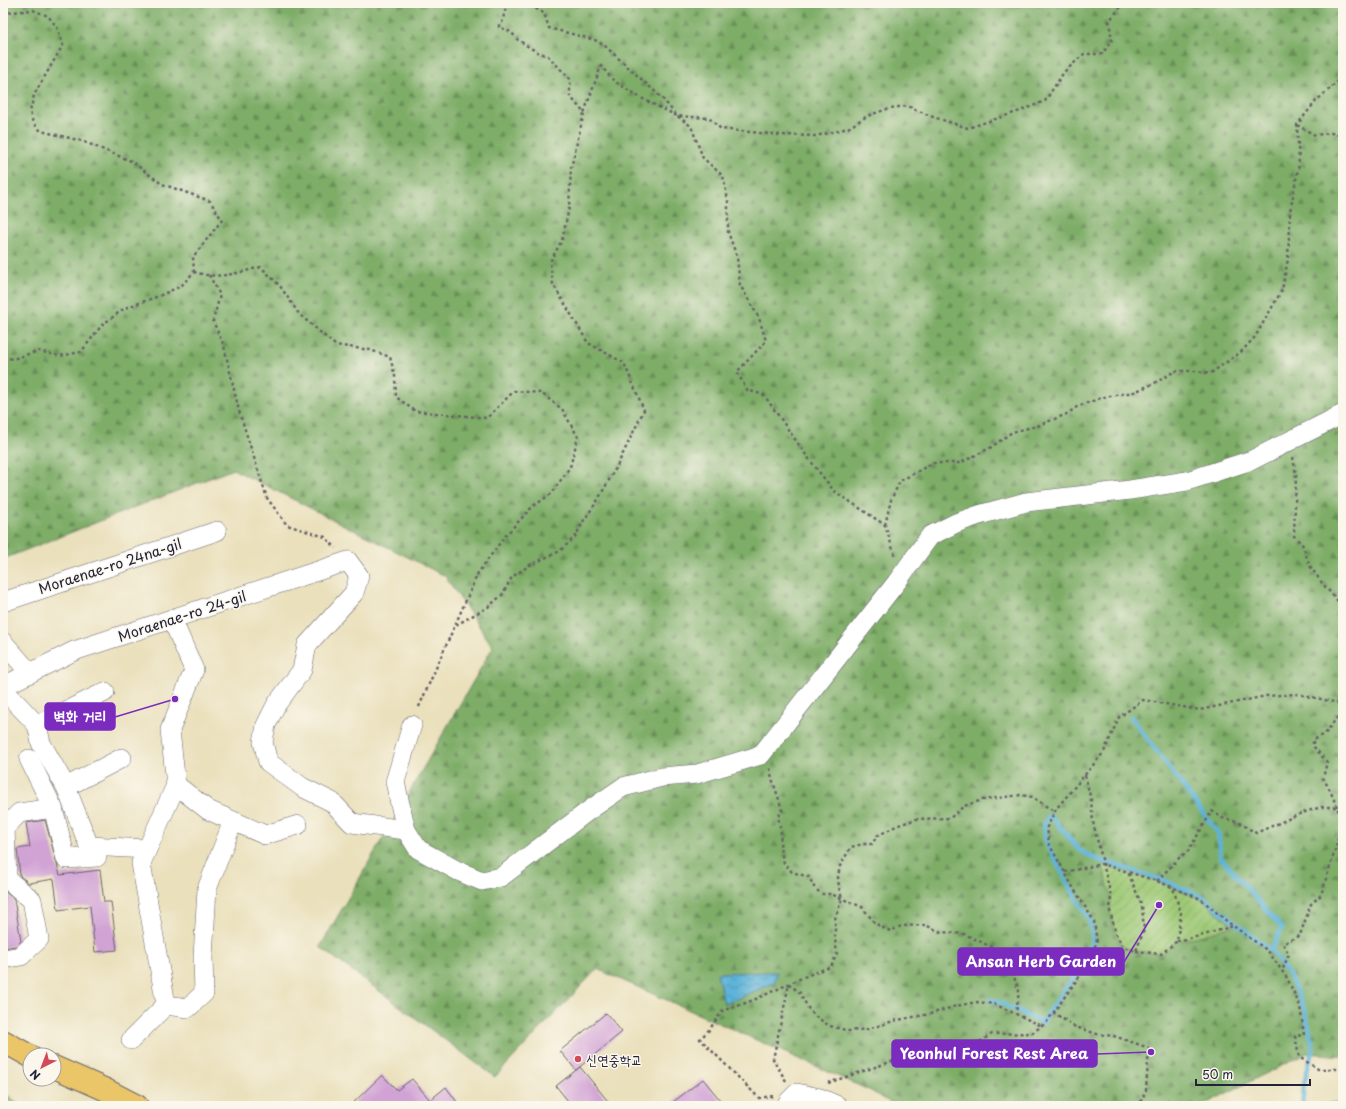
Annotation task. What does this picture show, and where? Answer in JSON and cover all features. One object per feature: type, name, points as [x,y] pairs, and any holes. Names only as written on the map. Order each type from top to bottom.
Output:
[{"type":"main road","points":[[3,1041],[22,1052]]},
{"type":"main road","points":[[62,1071],[104,1089],[137,1106]]},
{"type":"street","points":[[412,724],[395,782],[406,830],[418,850],[458,872],[482,881],[501,877],[588,811],[623,787],[662,776],[697,774],[761,755],[904,572],[930,536],[956,523],[1026,502],[1130,490],[1187,481],[1252,460],[1343,414]]},
{"type":"street","name":"Moraenae-ro 24na-gil","points":[[3,602],[216,531]]},
{"type":"street","name":"Moraenae-ro 24-gil","points":[[147,849],[89,846],[66,787],[41,742],[37,725],[3,689],[10,683],[74,651],[172,619],[353,569]]},
{"type":"street","points":[[353,569],[354,593],[307,645],[302,670],[276,705],[266,725],[263,742],[268,762],[302,787],[332,802],[352,823],[406,830]]},
{"type":"street","points":[[166,1005],[141,863],[176,785],[170,730],[194,670],[172,619]]},
{"type":"street","points":[[3,642],[30,673]]},
{"type":"street","points":[[37,725],[105,692]]},
{"type":"street","points":[[66,787],[122,758]]},
{"type":"street","points":[[28,759],[53,808],[66,859],[97,857]]},
{"type":"street","points":[[176,785],[208,810],[265,835],[298,825]]},
{"type":"street","points":[[3,959],[21,956],[39,939],[32,900],[7,879],[5,828],[19,813],[53,808]]},
{"type":"street","points":[[166,1005],[188,1008],[204,993],[203,957],[207,889],[233,821]]},
{"type":"street","points":[[131,1040],[166,1005]]},
{"type":"street","points":[[792,1100],[820,1098],[838,1106]]},
{"type":"path","points":[[507,3],[502,23],[499,24],[499,27],[511,32],[518,40],[537,52],[548,56],[570,79],[570,96],[584,113]]},
{"type":"path","points":[[525,3],[544,13],[549,28],[595,40],[605,46],[662,98],[677,116],[709,118],[721,129],[780,135],[816,136],[848,128],[867,116],[884,110],[907,106],[932,117],[968,128],[1045,101],[1064,72],[1084,54],[1102,54],[1112,40],[1109,21],[1124,3]]},
{"type":"path","points":[[1235,3],[1237,5],[1253,3]]},
{"type":"path","points":[[3,13],[33,10],[48,16],[57,27],[63,45],[34,95],[30,112],[33,122],[41,131],[82,141],[131,161],[162,184],[210,201],[222,220],[194,257],[194,272],[181,286],[126,308],[102,325],[81,352],[60,356],[38,351],[13,360],[3,357]]},
{"type":"path","points":[[455,626],[488,607],[502,595],[512,577],[530,565],[560,551],[575,537],[603,491],[644,410],[624,363],[588,343],[554,284],[550,262],[562,240],[569,208],[571,168],[584,113],[601,66],[614,81],[641,98],[677,116],[690,126],[703,158],[723,176],[728,200],[728,232],[737,257],[740,285],[759,318],[766,341],[737,372],[747,390],[764,396],[834,491],[885,524]]},
{"type":"path","points":[[904,572],[896,562],[885,524],[891,500],[900,481],[933,463],[960,463],[990,448],[1012,432],[1037,426],[1067,414],[1078,406],[1104,396],[1134,392],[1155,383],[1175,371],[1194,370],[1211,373],[1241,352],[1254,337],[1282,290],[1288,259],[1290,212],[1299,164],[1297,125],[1316,101],[1343,74]]},
{"type":"path","points":[[1297,125],[1315,135],[1331,133],[1343,136]]},
{"type":"path","points":[[194,272],[226,276],[261,267],[280,286],[299,314],[335,346],[370,350],[390,357],[395,376],[396,397],[415,411],[487,418],[514,391],[541,393],[562,409],[578,437],[570,467],[551,494],[532,507],[505,536],[478,573],[412,724]]},
{"type":"path","points":[[209,275],[220,295],[213,321],[224,346],[239,411],[267,498],[287,525],[325,537],[353,569]]},
{"type":"path","points":[[1283,445],[1293,455],[1296,476],[1294,536],[1302,544],[1310,566],[1322,584],[1343,607]]},
{"type":"path","points":[[828,1083],[896,1060],[947,1063],[992,1034],[1032,1033],[1046,1023],[1081,974],[1097,942],[1094,920],[1064,872],[1049,844],[1047,827],[1055,812],[1104,752],[1119,717],[1143,700],[1200,710],[1266,696],[1298,694],[1343,704]]},
{"type":"path","points":[[1282,971],[1289,954],[1283,944],[1300,935],[1311,904],[1321,895],[1336,847],[1342,821],[1330,790],[1323,778],[1327,762],[1313,746],[1313,740],[1325,734],[1336,719],[1343,714]]},
{"type":"path","points":[[766,749],[772,780],[782,811],[778,817],[781,831],[780,848],[784,864],[792,872],[809,877],[814,887],[821,894],[831,894],[862,907],[875,923],[885,929],[891,931],[901,926],[925,925],[941,932],[964,934],[996,949],[1009,963],[1019,991],[1016,1014]]},
{"type":"path","points":[[1085,774],[1100,855],[1111,896],[1110,911],[1116,934],[1123,947],[1136,951],[1161,954],[1177,941],[1233,926]]},
{"type":"path","points":[[789,984],[773,1059],[787,1082],[792,1100],[759,1098],[700,1039],[709,1030],[723,1010],[734,1007],[820,970],[831,967],[838,953],[835,938],[834,919],[842,898],[838,877],[840,866],[851,847],[863,844],[872,844],[877,836],[896,826],[916,819],[950,818],[964,806],[982,800],[1021,796],[1032,797],[1055,812]]},
{"type":"path","points":[[1157,881],[1181,856],[1187,853],[1212,811],[1222,818],[1238,822],[1256,833],[1302,813],[1321,807],[1337,807]]},
{"type":"path","points":[[1064,872],[1102,864],[1157,881],[1201,900],[1233,926],[1268,951],[1282,971],[1300,1006],[1304,1035],[1295,1036],[1299,1057],[1318,1069],[1343,1069]]},
{"type":"path","points":[[1127,872],[1142,906],[1144,930],[1136,951]]},
{"type":"path","points":[[1172,888],[1181,913],[1177,941]]},
{"type":"path","points":[[789,984],[800,993],[808,1008],[816,1017],[830,1026],[849,1031],[868,1029],[897,1020],[930,1014],[956,1006],[977,1002],[994,1004],[1042,1026]]},
{"type":"path","points":[[1053,1012],[1073,1026],[1097,1034],[1114,1036],[1149,1048],[1146,1090],[1138,1106]]},
{"type":"green space","points":[[3,3],[1343,3],[1343,1056],[1307,1053],[1201,1106],[896,1106],[871,1091],[597,969],[495,1077],[320,947],[493,647],[445,576],[233,469],[3,559]]},
{"type":"green space","points":[[1102,864],[1157,881],[1201,899],[1233,926],[1177,941],[1161,954],[1136,951],[1123,947],[1116,934],[1110,911],[1111,896]]},
{"type":"green space","points":[[3,1092],[22,1106],[3,1106]]},
{"type":"water","points":[[777,972],[774,983],[724,1004],[717,973]]},
{"type":"water","points":[[1343,1102],[1343,1106],[1305,1106]]},
{"type":"building","points":[[45,820],[60,875],[100,870],[104,902],[111,902],[117,950],[95,952],[90,906],[58,910],[54,879],[29,883],[20,876],[17,849],[30,847],[26,823]]},
{"type":"building","points":[[3,890],[14,899],[21,941],[16,946],[3,948]]},
{"type":"building","points":[[606,1013],[622,1032],[576,1070],[560,1051]]},
{"type":"building","points":[[580,1067],[612,1106],[572,1106],[556,1086]]},
{"type":"building","points":[[382,1075],[397,1090],[412,1079],[430,1100],[446,1087],[460,1106],[350,1106]]},
{"type":"building","points":[[703,1079],[725,1106],[668,1106]]},
{"type":"waterway","points":[[1131,717],[1218,833],[1221,858],[1282,928],[1271,950]]},
{"type":"waterway","points":[[990,1000],[996,1001],[1043,1023],[1050,1009],[1078,972],[1093,941],[1090,921],[1046,843],[1044,825],[1049,816],[1056,822],[1079,850],[1096,859],[1168,882],[1203,897],[1271,950],[1290,977],[1305,1010],[1313,1047],[1304,1084],[1302,1106]]},
{"type":"place","name":"벽화 거리","points":[[175,699]]},
{"type":"place","name":"Ansan Herb Garden","points":[[1159,905]]},
{"type":"place","name":"Yeonhul Forest Rest Area","points":[[1151,1052]]},
{"type":"place","name":"신연중학교","points":[[578,1059]]}]
